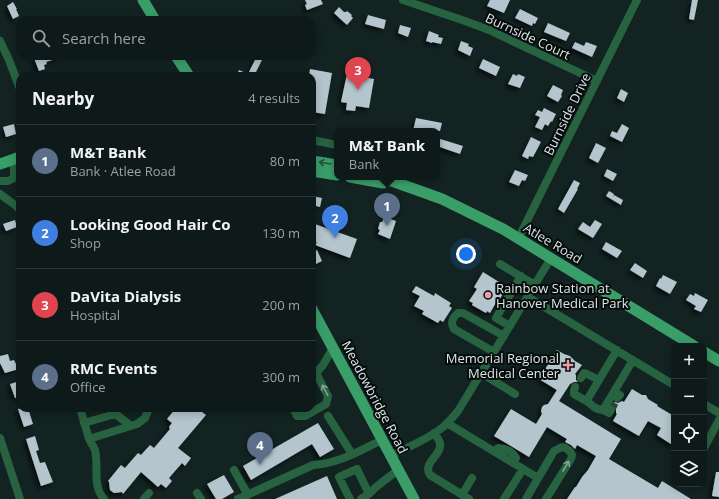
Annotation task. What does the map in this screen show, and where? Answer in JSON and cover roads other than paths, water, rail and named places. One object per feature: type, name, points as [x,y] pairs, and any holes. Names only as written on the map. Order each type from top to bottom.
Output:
[{"type":"main road","points":[[142,0],[152,16]]},
{"type":"main road","points":[[179,60],[186,72]]},
{"type":"main road","points":[[0,164],[16,158]]},
{"type":"main road","points":[[316,162],[334,165]]},
{"type":"main road","points":[[316,172],[334,175]]},
{"type":"main road","name":"Atlee Road","points":[[366,180],[383,183],[386,180]]},
{"type":"main road","name":"Atlee Road","points":[[393,180],[442,199],[503,229],[689,343]]},
{"type":"main road","name":"Meadowbridge Road","points":[[316,316],[414,499]]},
{"type":"main road","points":[[707,354],[719,361]]},
{"type":"street","name":"Burnside Court","points":[[403,0],[489,30],[597,81]]},
{"type":"street","name":"Burnside Drive","points":[[518,239],[637,0]]},
{"type":"street","points":[[0,41],[16,78]]},
{"type":"street","points":[[316,141],[334,144]]},
{"type":"street","points":[[0,181],[8,181],[14,178],[16,158]]},
{"type":"street","points":[[0,194],[16,206]]},
{"type":"street","points":[[391,456],[442,428],[458,411],[551,258]]},
{"type":"street","points":[[500,264],[535,285]]},
{"type":"street","points":[[510,326],[496,318],[521,276]]},
{"type":"street","points":[[528,297],[671,383]]},
{"type":"street","points":[[494,352],[454,329],[452,321],[455,316],[458,313],[463,313],[504,336]]},
{"type":"street","points":[[316,370],[323,365],[333,348]]},
{"type":"street","points":[[588,402],[587,400],[617,350]]},
{"type":"street","points":[[575,387],[574,394],[600,410],[607,410],[633,360]]},
{"type":"street","points":[[581,378],[584,373],[599,380]]},
{"type":"street","points":[[481,374],[515,394]]},
{"type":"street","points":[[316,375],[328,396],[326,404],[316,409]]},
{"type":"street","points":[[707,406],[719,413]]},
{"type":"street","points":[[81,412],[89,439],[95,450],[97,482],[100,495],[104,499]]},
{"type":"street","points":[[113,412],[131,426]]},
{"type":"street","points":[[89,439],[137,424],[144,418],[147,412]]},
{"type":"street","points":[[295,412],[297,416],[304,416],[311,412]]},
{"type":"street","points":[[84,423],[115,414]]},
{"type":"street","points":[[328,416],[352,454]]},
{"type":"street","points":[[707,442],[719,420]]},
{"type":"street","points":[[447,423],[538,478]]},
{"type":"street","points":[[434,433],[440,443],[440,448],[428,467],[428,472],[430,475],[466,497],[472,478]]},
{"type":"street","points":[[0,438],[20,499]]},
{"type":"street","points":[[238,499],[314,465],[340,460],[382,440]]},
{"type":"street","points":[[526,499],[554,452],[562,447],[570,451],[572,455],[546,499]]},
{"type":"street","points":[[350,499],[339,477],[357,469],[369,494]]},
{"type":"street","points":[[504,499],[523,469]]},
{"type":"street","points":[[234,470],[248,494]]},
{"type":"street","points":[[361,499],[398,470]]},
{"type":"tunnel","points":[[611,410],[617,398]]},
{"type":"place","name":"DaVita Dialysis","points":[[358,90]]},
{"type":"place","name":"M&T Bank","points":[[387,226]]},
{"type":"place","name":"Looking Good Hair Co","points":[[335,238]]},
{"type":"place","name":"Rainbow Station at Hanover Medical Park","points":[[488,295]]},
{"type":"place","name":"Memorial Regional Medical Center","points":[[568,365]]},
{"type":"place","name":"RMC Events","points":[[260,465]]}]
